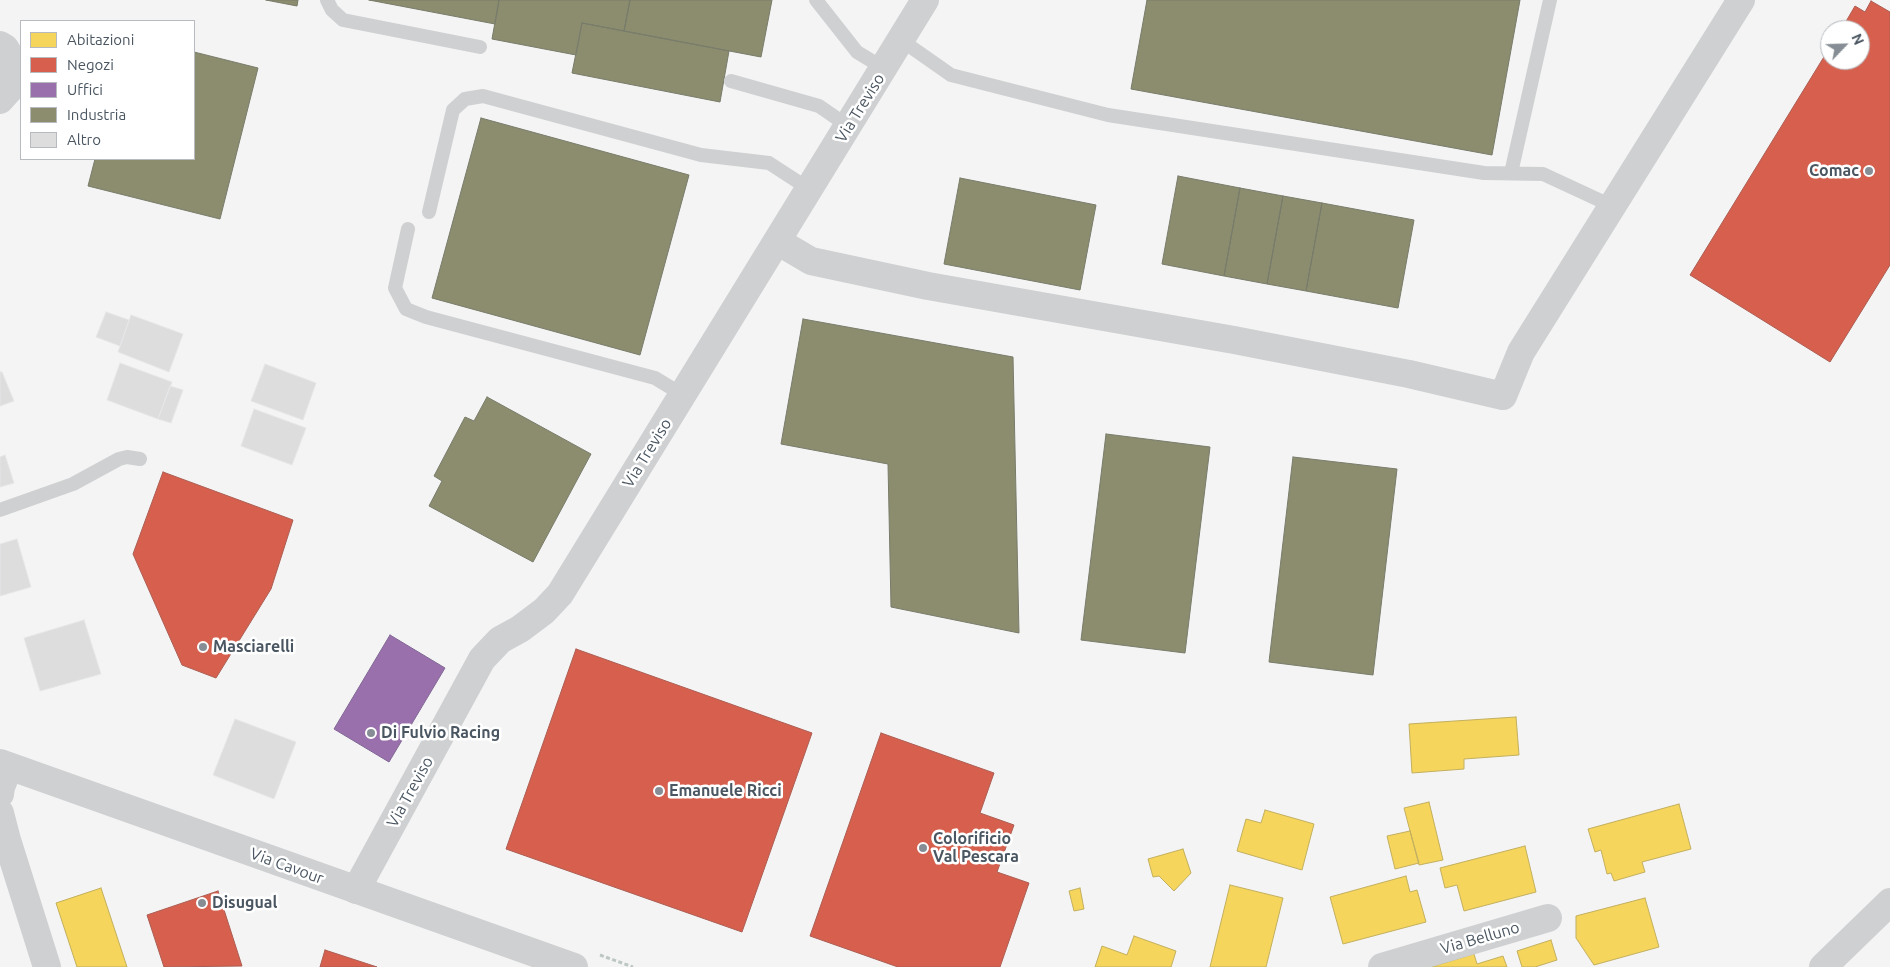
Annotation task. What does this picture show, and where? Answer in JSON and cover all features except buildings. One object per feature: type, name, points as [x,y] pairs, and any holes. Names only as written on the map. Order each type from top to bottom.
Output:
[{"type":"street","name":"Via Treviso","points":[[356,890],[482,659],[500,640],[520,629],[544,611],[560,594],[925,0]]},
{"type":"street","points":[[777,241],[811,261],[1040,307],[1234,340],[1410,374],[1503,396],[1521,352],[1741,0]]},
{"type":"street","points":[[0,45],[5,48],[11,58],[14,68],[14,80],[9,90],[0,100]]},
{"type":"street","points":[[0,794],[5,765]]},
{"type":"street","name":"Via Cavour","points":[[5,765],[574,967]]},
{"type":"street","points":[[0,813],[47,967]]},
{"type":"street","points":[[1823,967],[1890,902]]},
{"type":"street","name":"Via Belluno","points":[[1382,967],[1548,918]]},
{"type":"lane","points":[[327,0],[332,10],[343,20],[480,47]]},
{"type":"lane","points":[[816,0],[858,52],[884,69]]},
{"type":"lane","points":[[1511,173],[1550,0]]},
{"type":"lane","points":[[901,40],[951,75],[1108,115],[1484,173],[1543,174],[1612,206]]},
{"type":"lane","points":[[731,81],[819,106],[848,126]]},
{"type":"lane","points":[[429,212],[453,110],[464,99],[483,96],[701,155],[769,163],[809,189]]},
{"type":"lane","points":[[408,229],[395,288],[406,308],[426,317],[655,378],[683,395]]},
{"type":"lane","points":[[0,510],[73,484],[120,459],[127,457],[140,459]]},
{"type":"place","name":"Comac","points":[[1869,171]]},
{"type":"place","name":"Masciarelli","points":[[203,647]]},
{"type":"place","name":"Di Fulvio Racing","points":[[371,733]]},
{"type":"place","name":"Emanuele Ricci","points":[[659,791]]},
{"type":"place","name":"Colorificio Val Pescara","points":[[923,848]]},
{"type":"place","name":"Disugual","points":[[202,903]]}]
